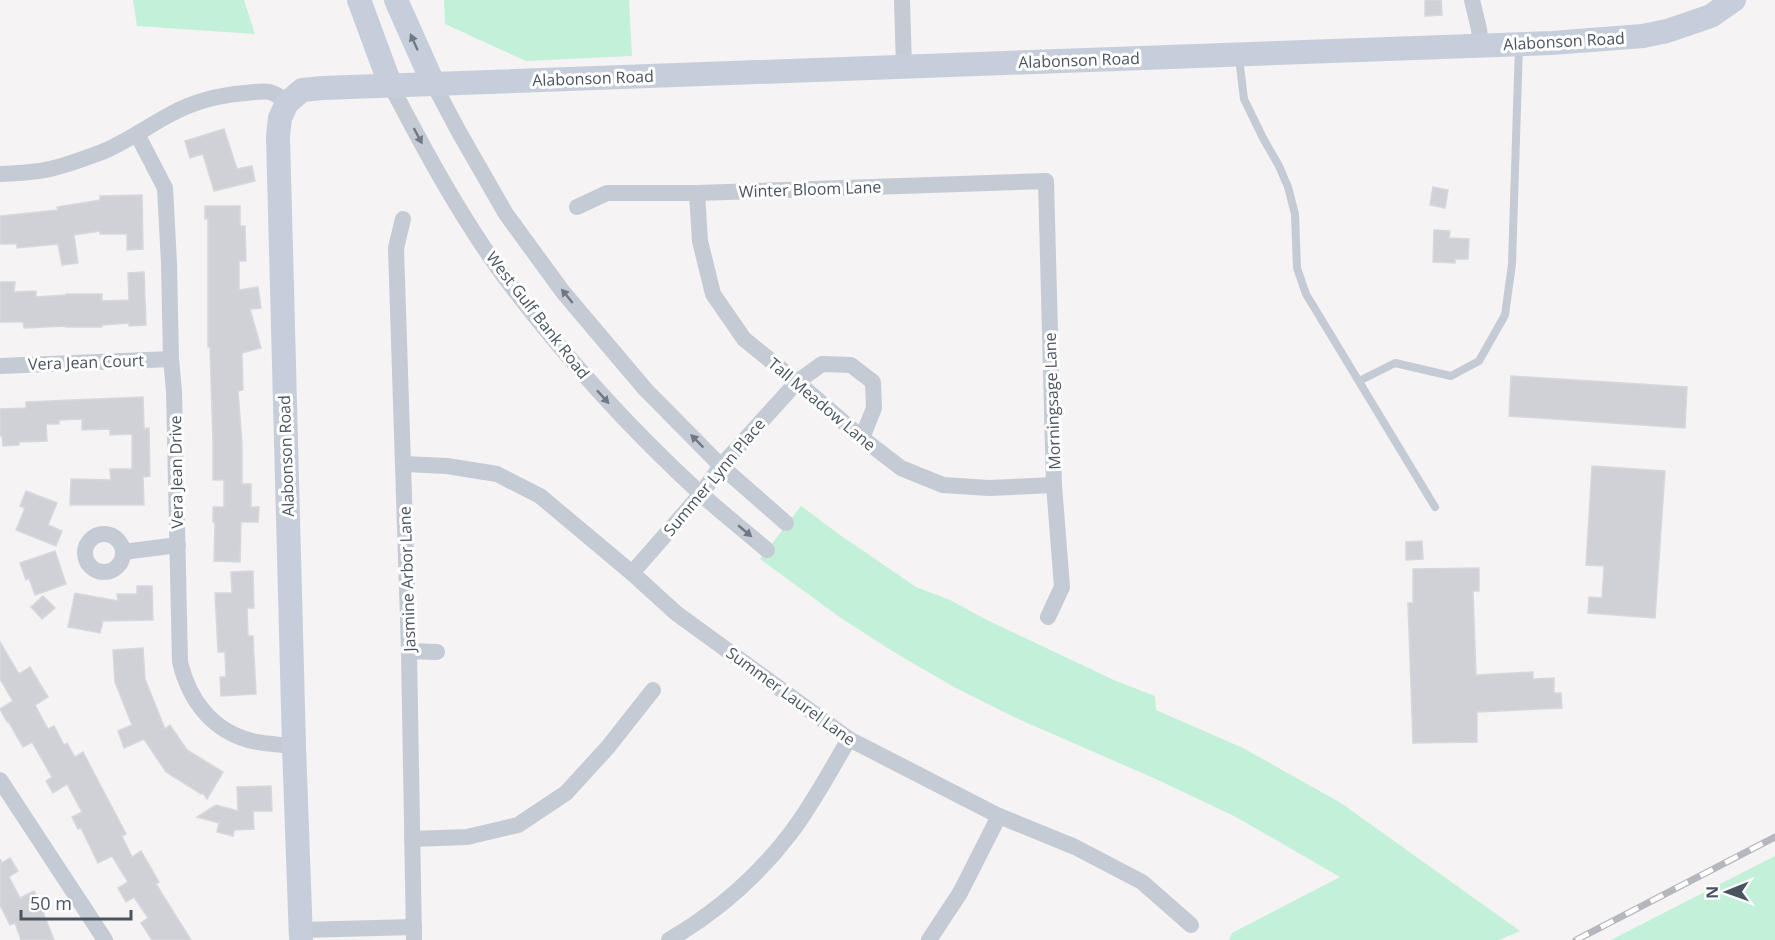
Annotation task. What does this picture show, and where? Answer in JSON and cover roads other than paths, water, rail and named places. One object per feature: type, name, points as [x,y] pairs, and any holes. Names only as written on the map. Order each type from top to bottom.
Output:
[{"type":"street","name":"West Gulf Bank Road","points":[[359,0],[390,84],[421,143],[459,209],[506,278],[604,398],[701,494],[767,549]]},
{"type":"street","name":"West Gulf Bank Road","points":[[396,0],[433,83],[459,132],[506,214],[563,292],[645,389],[721,466],[786,523]]},
{"type":"street","points":[[902,0],[904,67]]},
{"type":"street","points":[[1472,0],[1481,45]]},
{"type":"street","name":"Alabonson Road","points":[[301,935],[278,136],[280,118],[287,103],[302,90],[390,84],[1519,44],[1643,36],[1667,31],[1711,16],[1734,0]]},
{"type":"street","points":[[0,174],[50,170],[101,152],[171,114],[211,99],[238,93],[266,91],[277,94],[287,103]]},
{"type":"street","name":"Vera Jean Drive","points":[[137,134],[165,188],[174,391],[180,662],[184,680],[193,698],[208,718],[227,730],[251,741],[294,746]]},
{"type":"street","name":"Winter Bloom Lane","points":[[577,207],[607,194],[1046,181]]},
{"type":"street","name":"Morningsage Lane","points":[[1046,181],[1054,484],[1062,587],[1048,617]]},
{"type":"street","name":"Tall Meadow Lane","points":[[697,193],[700,241],[712,294],[744,339],[862,438],[901,468],[943,485],[988,488],[1054,484]]},
{"type":"street","name":"Jasmine Arbor Lane","points":[[403,219],[396,248],[409,651],[414,934]]},
{"type":"street","name":"Vera Jean Court","points":[[0,366],[171,359]]},
{"type":"street","name":"Summer Lynn Place","points":[[632,573],[701,494],[721,466],[797,382],[822,364],[851,365],[873,382],[874,408],[862,438]]},
{"type":"street","name":"Summer Laurel Lane","points":[[404,464],[447,466],[497,474],[540,496],[676,613],[849,739],[999,816],[1075,847],[1142,882],[1191,925]]},
{"type":"street","points":[[123,552],[178,545]]},
{"type":"street","points":[[409,651],[437,652]]},
{"type":"street","points":[[412,839],[467,837],[518,825],[566,793],[608,747],[653,690]]},
{"type":"street","points":[[669,940],[694,925],[749,881],[790,834],[849,739]]},
{"type":"street","points":[[0,780],[105,940]]},
{"type":"street","points":[[929,940],[960,893],[999,816]]},
{"type":"street","points":[[301,935],[414,934]]},
{"type":"lane","points":[[1359,381],[1395,363],[1451,376],[1479,361],[1505,315],[1513,253],[1519,44]]},
{"type":"lane","points":[[1239,54],[1244,99],[1288,187],[1295,214],[1297,268],[1306,294],[1435,507]]},
{"type":"railway","points":[[1576,940],[1775,837]]}]
